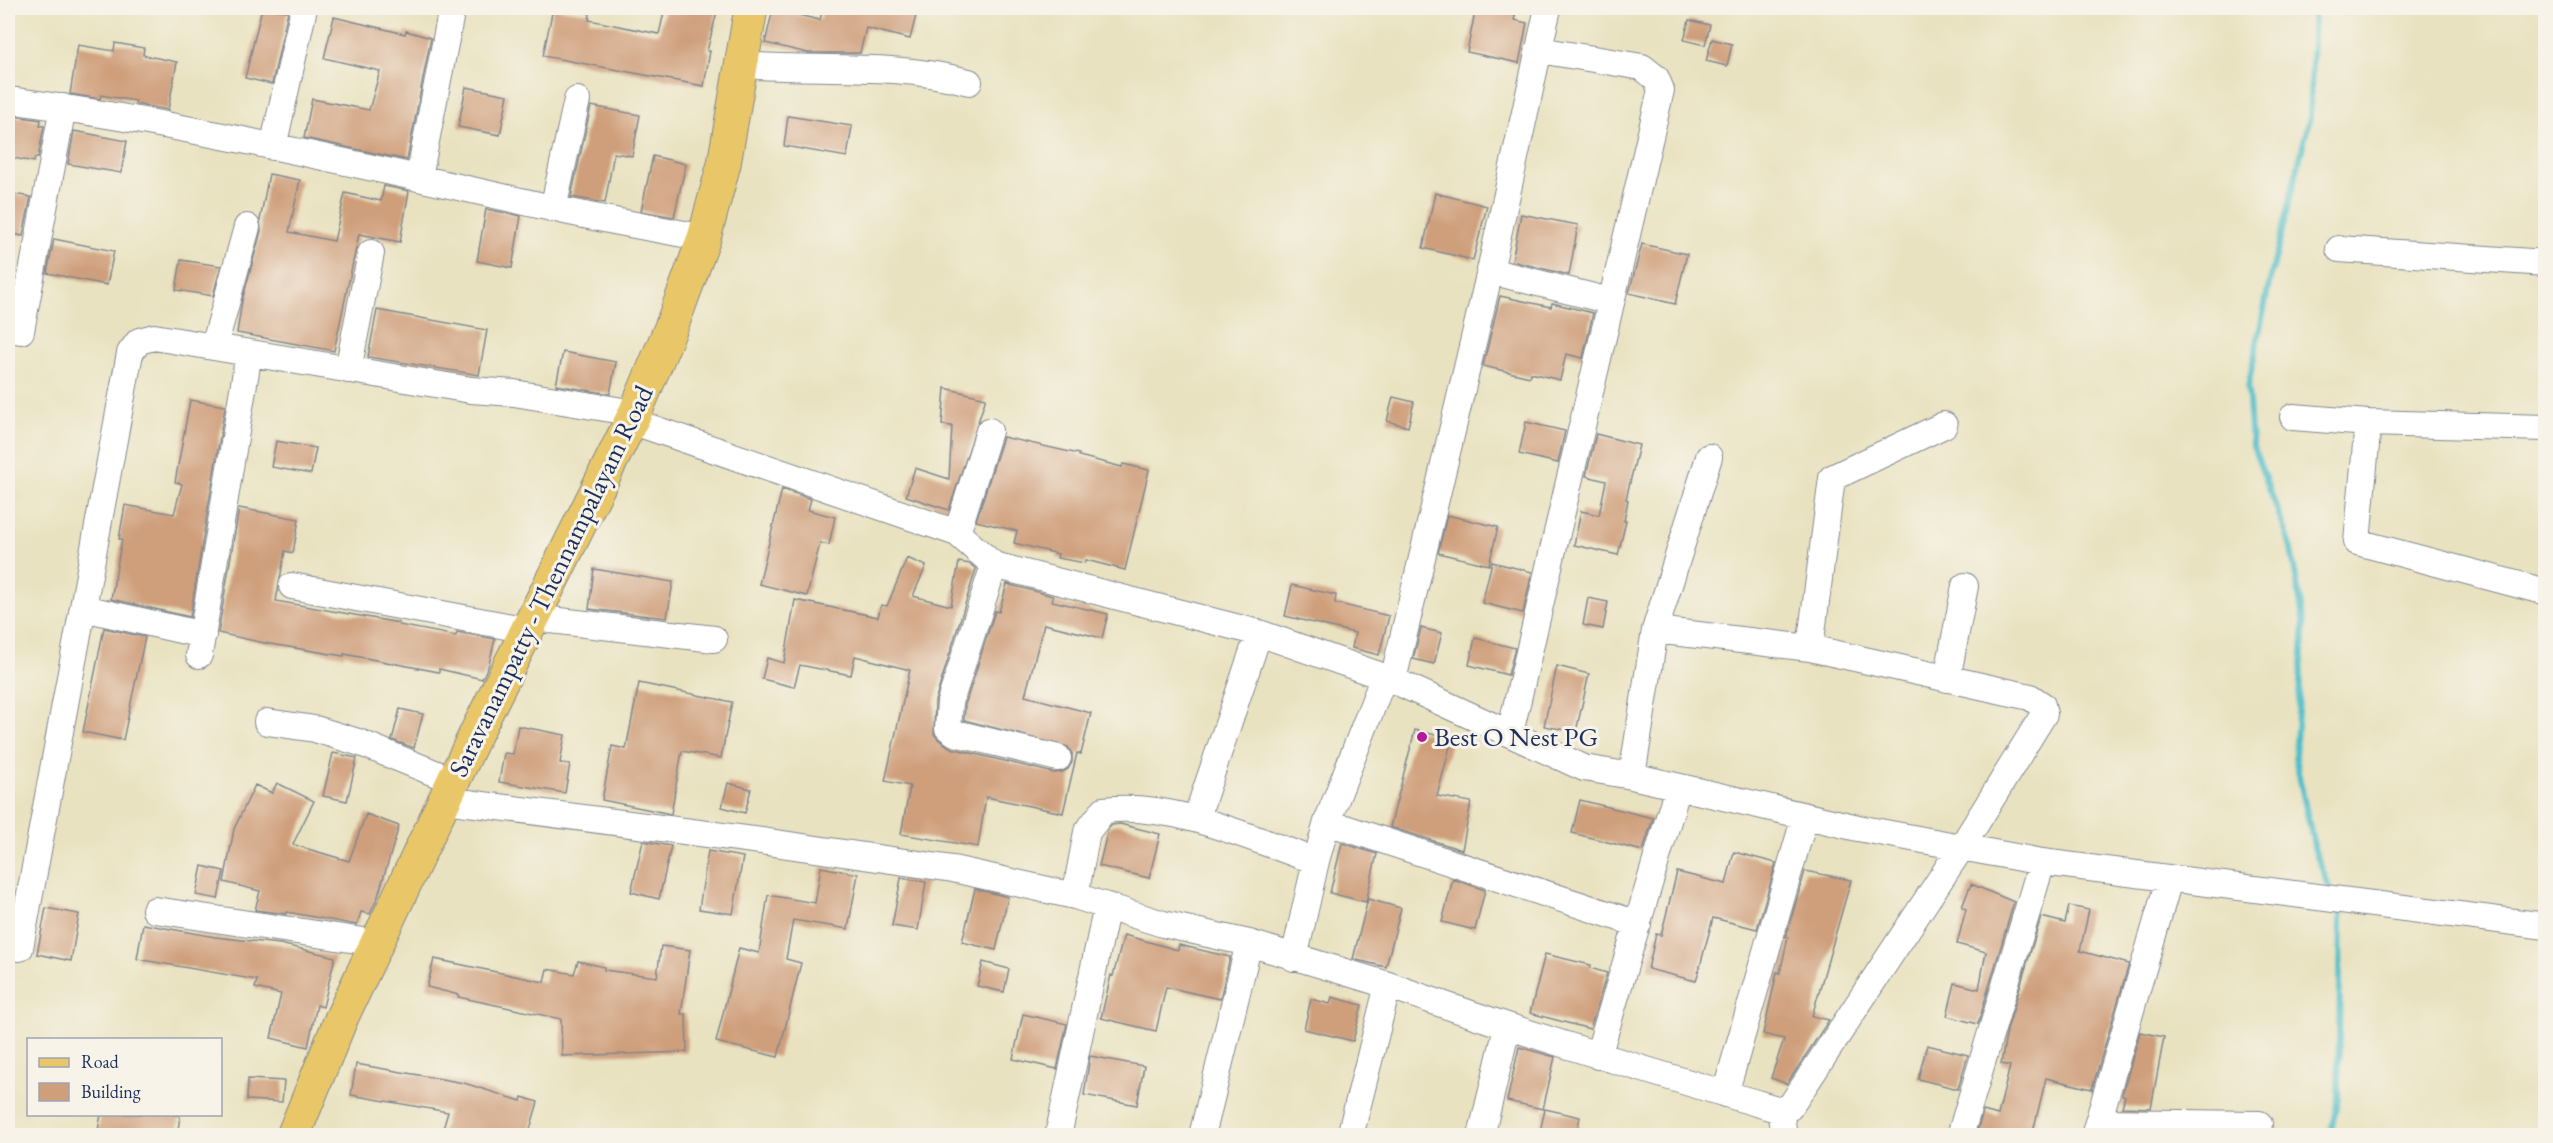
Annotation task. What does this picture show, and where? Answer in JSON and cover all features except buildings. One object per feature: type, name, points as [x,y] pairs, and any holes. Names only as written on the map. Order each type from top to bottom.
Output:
[{"type":"main road","name":"Saravanampatty - Thennampalayam Road","points":[[293,1136],[341,1019],[449,790],[633,417],[704,238],[724,164],[751,8]]},
{"type":"street","points":[[273,147],[304,8]]},
{"type":"street","points":[[419,177],[452,8]]},
{"type":"street","points":[[1294,958],[1327,822],[1388,679],[1490,271],[1548,8]]},
{"type":"street","points":[[1510,733],[1661,90],[1656,78],[1642,67],[1539,50]]},
{"type":"street","points":[[740,64],[901,69],[942,75],[969,82]]},
{"type":"street","points":[[8,100],[63,107],[273,147],[419,177],[554,209],[704,238]]},
{"type":"street","points":[[554,209],[577,100]]},
{"type":"street","points":[[8,329],[21,331],[63,107]]},
{"type":"street","points":[[214,347],[247,227]]},
{"type":"street","points":[[2339,249],[2546,263]]},
{"type":"street","points":[[348,370],[371,253]]},
{"type":"street","points":[[1490,271],[1610,301]]},
{"type":"street","points":[[8,947],[20,948],[130,353],[139,341],[154,337],[471,390],[514,393],[633,417],[957,533],[994,565],[1259,633],[1388,679],[1584,768],[1632,776],[1805,816],[2042,862],[2169,880],[2546,926]]},
{"type":"street","points":[[83,608],[201,645],[249,353]]},
{"type":"street","points":[[2294,417],[2368,423],[2546,428]]},
{"type":"street","points":[[2368,423],[2357,542],[2546,592]]},
{"type":"street","points":[[1810,648],[1832,478],[1944,425]]},
{"type":"street","points":[[957,533],[989,431]]},
{"type":"street","points":[[1632,776],[1656,630],[1709,457]]},
{"type":"street","points":[[994,565],[950,702],[948,728],[955,733],[1058,758]]},
{"type":"street","points":[[292,586],[531,624],[714,639]]},
{"type":"street","points":[[1947,679],[1965,586]]},
{"type":"street","points":[[267,722],[315,729],[361,743],[449,790],[749,839],[953,869],[1075,896],[1163,924],[1249,943],[1388,985],[1507,1028],[1725,1094],[1780,1127],[1790,1107],[1961,848],[2044,714],[2042,705],[2030,697],[1810,648],[1656,630]]},
{"type":"street","points":[[1196,819],[1259,633]]},
{"type":"street","points":[[1598,1056],[1678,787]]},
{"type":"street","points":[[1075,896],[1086,832],[1104,810],[1129,807],[1196,819],[1316,861]]},
{"type":"street","points":[[1725,1094],[1805,816]]},
{"type":"street","points":[[1327,822],[1638,924]]},
{"type":"street","points":[[1960,1136],[2042,862]]},
{"type":"street","points":[[2169,880],[2096,1129],[2259,1124]]},
{"type":"street","points":[[1058,1136],[1107,906]]},
{"type":"street","points":[[155,910],[377,943]]},
{"type":"street","points":[[1202,1136],[1249,943]]},
{"type":"street","points":[[1350,1136],[1388,985]]},
{"type":"street","points":[[1481,1136],[1507,1028]]},
{"type":"waterway","points":[[2314,8],[2310,117],[2270,280],[2248,387],[2252,444],[2290,543],[2304,624],[2295,757],[2315,851],[2331,892]]},
{"type":"waterway","points":[[2330,1136],[2338,1098],[2341,916],[2337,907]]},
{"type":"place","name":"Best O Nest PG","points":[[1422,737]]}]
